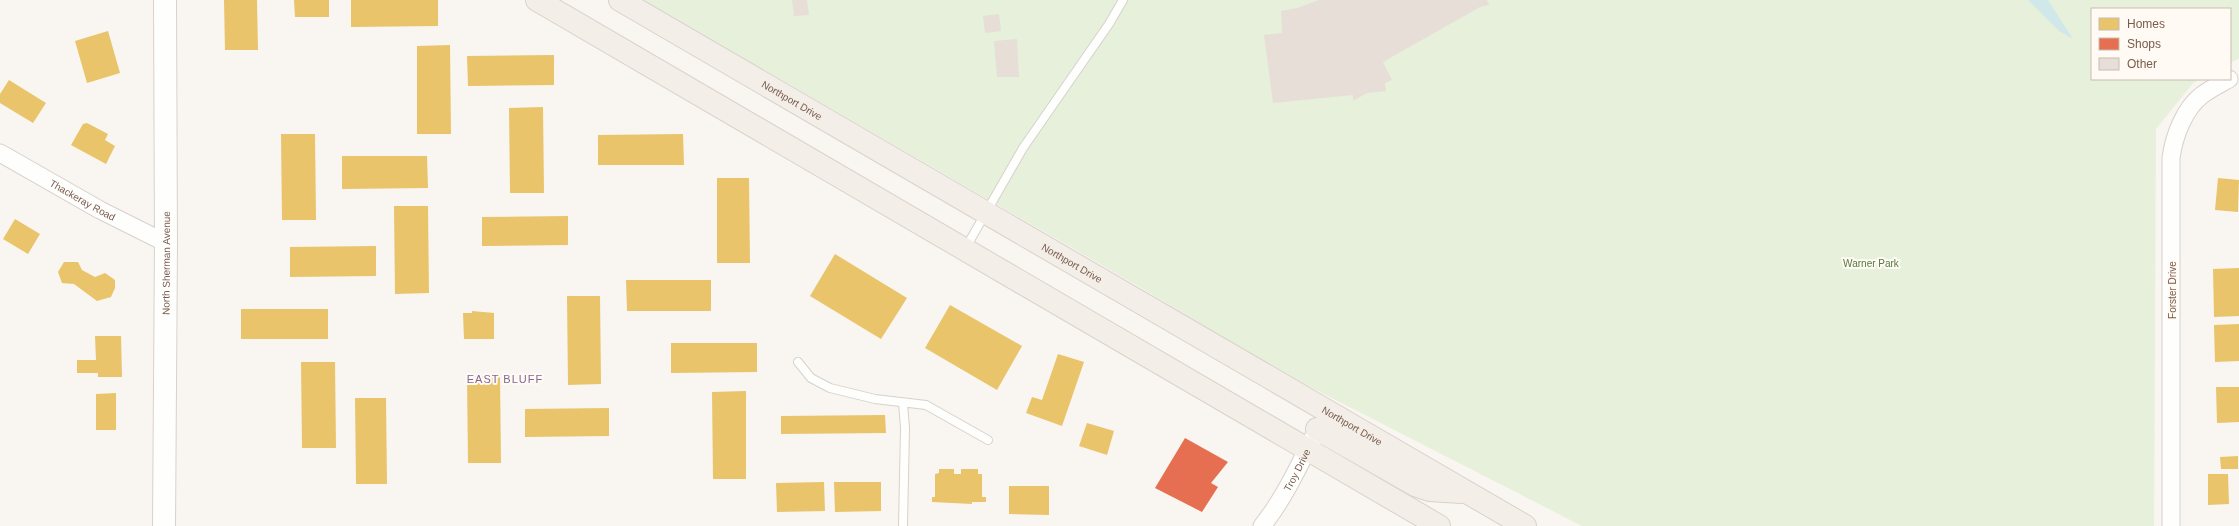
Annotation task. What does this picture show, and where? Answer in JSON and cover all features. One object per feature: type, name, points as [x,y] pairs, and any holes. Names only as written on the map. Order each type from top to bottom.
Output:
[{"type":"main road","points":[[536,0],[1439,526]]},
{"type":"main road","name":"Northport Drive","points":[[620,0],[986,212],[1321,420],[1415,485],[1430,490],[1466,493],[1525,526]]},
{"type":"street","name":"North Sherman Avenue","points":[[164,526],[166,243],[165,0]]},
{"type":"street","name":"Forster Drive","points":[[2172,526],[2171,158],[2178,130],[2193,104],[2202,95],[2227,80]]},
{"type":"street","name":"Thackeray Road","points":[[0,153],[100,210],[166,243]]},
{"type":"street","name":"Troy Drive","points":[[1262,526],[1280,502],[1321,420]]},
{"type":"lane","points":[[964,250],[1023,148],[1109,24],[1123,0]]},
{"type":"lane","points":[[798,362],[811,378],[830,388],[861,396],[926,405],[988,440]]},
{"type":"lane","points":[[903,403],[903,526]]},
{"type":"green space","name":"Warner Park","points":[[643,0],[2239,0],[2239,58],[2231,62],[2231,8],[2091,8],[2091,80],[2199,80],[2193,83],[2156,129],[2154,526],[1582,526],[1275,369],[1138,286]]},
{"type":"water","points":[[2028,0],[2048,0],[2073,39],[2059,31]]},
{"type":"building: Homes","points":[[224,0],[257,0],[258,50],[225,50]]},
{"type":"building: Homes","points":[[294,0],[329,0],[329,17],[295,17]]},
{"type":"building: Homes","points":[[351,0],[438,0],[438,26],[351,27]]},
{"type":"building: Homes","points":[[108,31],[120,73],[87,83],[75,41]]},
{"type":"building: Homes","points":[[450,45],[451,134],[417,134],[417,46]]},
{"type":"building: Homes","points":[[554,55],[554,85],[468,86],[467,56]]},
{"type":"building: Homes","points":[[9,80],[46,103],[33,123],[0,103],[0,94]]},
{"type":"building: Homes","points":[[543,107],[544,193],[510,193],[509,108]]},
{"type":"building: Homes","points":[[87,123],[108,134],[105,140],[115,146],[106,164],[71,145],[83,124]]},
{"type":"building: Homes","points":[[281,134],[315,134],[316,220],[282,220]]},
{"type":"building: Homes","points":[[683,134],[684,165],[598,165],[598,135]]},
{"type":"building: Homes","points":[[342,156],[427,156],[428,188],[342,189]]},
{"type":"building: Homes","points":[[717,178],[749,178],[750,263],[717,263]]},
{"type":"building: Homes","points":[[2218,178],[2239,180],[2238,212],[2215,210]]},
{"type":"building: Homes","points":[[394,206],[428,206],[429,293],[395,294]]},
{"type":"building: Homes","points":[[568,216],[568,245],[482,246],[482,217]]},
{"type":"building: Homes","points":[[15,219],[40,234],[28,254],[3,239]]},
{"type":"building: Homes","points":[[376,246],[376,276],[290,277],[290,247]]},
{"type":"building: Homes","points":[[835,254],[907,298],[881,339],[810,296]]},
{"type":"building: Homes","points":[[64,262],[78,262],[82,270],[95,277],[105,273],[115,280],[115,288],[111,297],[97,301],[74,284],[62,283],[58,272]]},
{"type":"building: Homes","points":[[2239,268],[2239,316],[2214,317],[2213,269]]},
{"type":"building: Homes","points":[[626,280],[711,280],[711,311],[627,311]]},
{"type":"building: Homes","points":[[567,296],[600,296],[601,384],[568,385]]},
{"type":"building: Homes","points":[[950,305],[1022,346],[997,390],[925,348]]},
{"type":"building: Homes","points":[[241,309],[328,309],[328,339],[241,339]]},
{"type":"building: Homes","points":[[472,311],[494,313],[494,339],[464,339],[463,313],[472,313]]},
{"type":"building: Homes","points":[[2239,324],[2239,361],[2215,362],[2214,325]]},
{"type":"building: Homes","points":[[95,336],[121,336],[122,377],[98,377],[98,373],[77,373],[77,360],[96,360]]},
{"type":"building: Homes","points":[[671,343],[757,343],[757,372],[671,373]]},
{"type":"building: Homes","points":[[1058,354],[1084,362],[1062,426],[1026,413],[1032,397],[1042,400]]},
{"type":"building: Homes","points":[[301,362],[335,362],[336,448],[302,448]]},
{"type":"building: Homes","points":[[467,376],[500,376],[501,463],[468,463]]},
{"type":"building: Homes","points":[[2216,387],[2239,387],[2239,422],[2217,423]]},
{"type":"building: Homes","points":[[746,391],[746,479],[713,479],[712,392]]},
{"type":"building: Homes","points":[[116,393],[116,430],[96,430],[96,394]]},
{"type":"building: Homes","points":[[355,398],[386,398],[387,484],[356,484]]},
{"type":"building: Homes","points":[[609,408],[609,436],[525,437],[525,409]]},
{"type":"building: Homes","points":[[885,415],[886,433],[781,434],[781,416]]},
{"type":"building: Homes","points":[[1087,423],[1114,431],[1107,455],[1079,446]]},
{"type":"building: Homes","points":[[2238,456],[2238,469],[2221,469],[2220,457]]},
{"type":"building: Homes","points":[[939,469],[954,469],[954,474],[961,474],[961,469],[978,469],[978,474],[982,474],[982,497],[986,497],[986,502],[972,502],[972,504],[932,502],[932,497],[935,497],[935,474],[939,473]]},
{"type":"building: Homes","points":[[2208,474],[2228,474],[2229,504],[2208,505]]},
{"type":"building: Homes","points":[[824,482],[825,511],[777,512],[776,483]]},
{"type":"building: Homes","points":[[834,482],[881,482],[881,511],[835,512]]},
{"type":"building: Homes","points":[[1009,486],[1049,486],[1049,515],[1009,514]]},
{"type":"building: Shops","points":[[1185,438],[1228,462],[1211,483],[1218,487],[1202,512],[1155,488]]},
{"type":"building: Other","points":[[792,0],[807,0],[809,15],[794,16]]},
{"type":"building: Other","points":[[1319,0],[1487,0],[1489,5],[1480,7],[1383,62],[1392,80],[1385,83],[1386,91],[1367,93],[1353,101],[1353,95],[1273,103],[1264,35],[1282,33],[1281,11],[1297,8]]},
{"type":"building: Other","points":[[999,14],[1001,31],[985,33],[983,16]]},
{"type":"building: Other","points":[[1017,39],[1019,77],[997,77],[994,41]]},
{"type":"district","name":"EAST BLUFF","points":[[505,379]]}]
